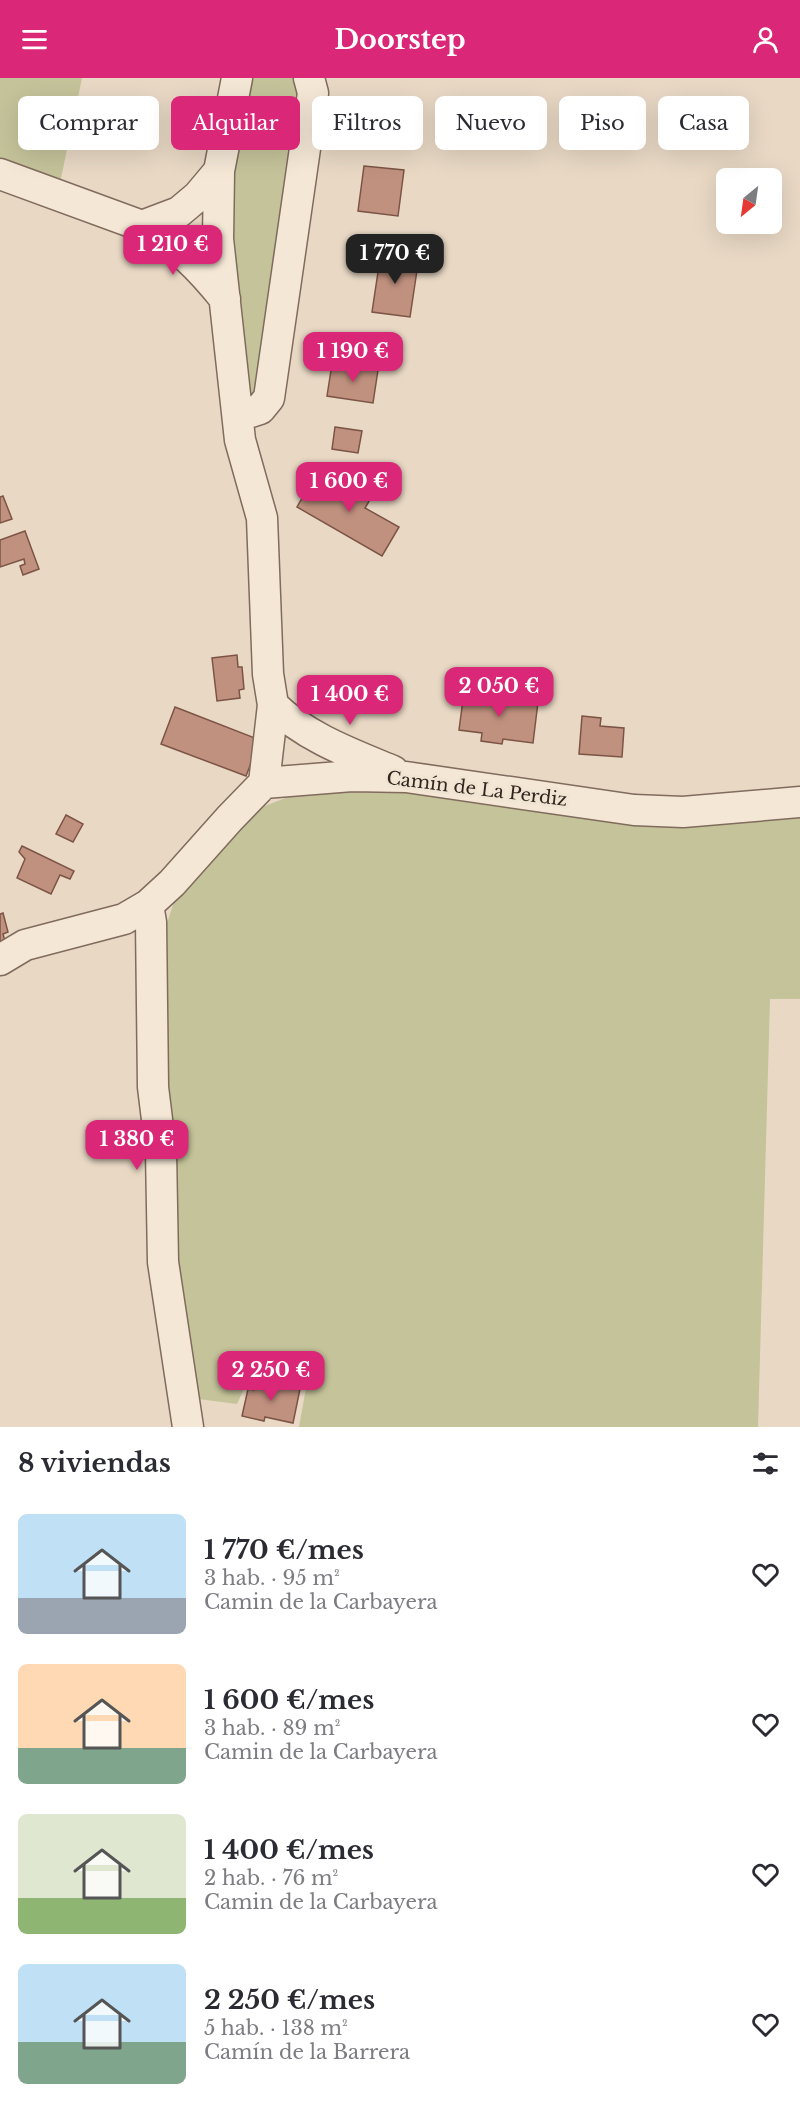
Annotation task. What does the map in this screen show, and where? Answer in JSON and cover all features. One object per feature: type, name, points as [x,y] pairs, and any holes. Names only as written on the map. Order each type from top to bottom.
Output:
[{"type":"street","points":[[0,960],[25,945],[124,919],[148,905],[172,883],[264,783],[273,705],[268,674],[262,518],[240,440],[218,238],[219,171],[237,78]]},
{"type":"street","points":[[238,416],[260,410],[269,398],[296,286],[313,93],[309,78]]},
{"type":"street","points":[[142,226],[179,212],[198,196],[219,171]]},
{"type":"street","points":[[0,174],[142,226],[161,236],[185,254],[225,299]]},
{"type":"street","points":[[273,705],[289,721],[352,754],[406,777]]},
{"type":"street","name":"Camín de La Perdiz","points":[[264,783],[352,776],[406,777],[634,810],[683,812],[800,802]]},
{"type":"street","points":[[148,905],[151,922],[153,1087],[160,1152],[163,1262],[188,1427]]},
{"type":"green space","points":[[0,78],[82,78],[78,96],[18,96],[18,150],[67,150],[60,183],[0,164]]},
{"type":"green space","points":[[246,78],[300,78],[302,81],[300,96],[243,96]]},
{"type":"green space","points":[[235,150],[293,150],[260,397],[248,404],[228,222]]},
{"type":"green space","points":[[431,790],[800,815],[800,999],[770,999],[758,1427],[299,1427],[306,1388],[251,1373],[237,1404],[191,1398],[173,1276],[164,1036],[164,932],[177,893],[257,809],[301,792]]},
{"type":"building","points":[[364,166],[404,170],[398,216],[358,211]]},
{"type":"building","points":[[381,252],[419,257],[410,317],[372,312]]},
{"type":"building","points":[[332,364],[378,370],[373,403],[327,396]]},
{"type":"building","points":[[335,427],[362,431],[358,453],[332,449]]},
{"type":"building","points":[[344,474],[375,491],[365,508],[399,527],[382,556],[297,507],[313,479],[335,491]]},
{"type":"building","points":[[3,496],[12,519],[0,523],[0,497]]},
{"type":"building","points":[[25,531],[39,569],[23,575],[20,566],[25,564],[24,559],[0,567],[0,540]]},
{"type":"building","points":[[237,655],[238,667],[242,667],[244,689],[239,690],[240,698],[217,701],[212,658]]},
{"type":"building","points":[[464,692],[538,702],[533,743],[503,739],[502,744],[481,741],[482,733],[459,730]]},
{"type":"building","points":[[175,707],[260,740],[246,776],[161,744]]},
{"type":"building","points":[[582,716],[601,718],[600,726],[624,728],[622,757],[579,754]]},
{"type":"building","points":[[66,815],[83,824],[73,842],[56,834]]},
{"type":"building","points":[[22,846],[74,871],[70,879],[60,875],[51,894],[17,878],[25,859],[19,852]]},
{"type":"building","points":[[3,913],[8,932],[3,934],[6,945],[0,947],[0,914]]},
{"type":"building","points":[[257,1380],[300,1389],[293,1423],[265,1417],[264,1421],[242,1416],[248,1389],[254,1390]]}]
